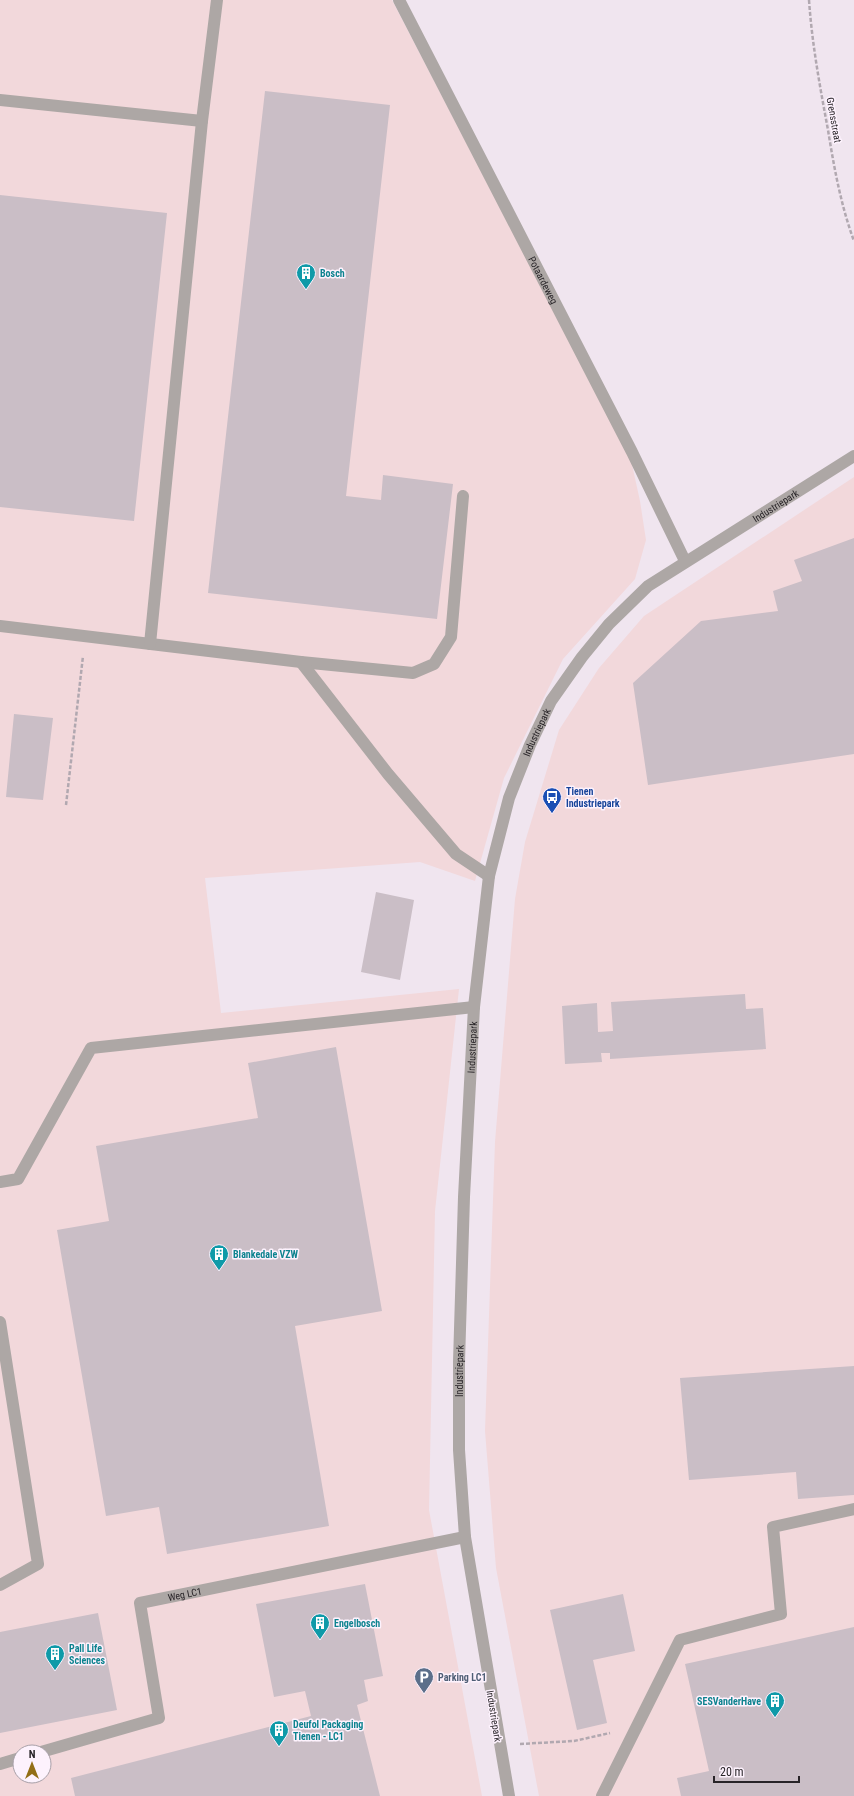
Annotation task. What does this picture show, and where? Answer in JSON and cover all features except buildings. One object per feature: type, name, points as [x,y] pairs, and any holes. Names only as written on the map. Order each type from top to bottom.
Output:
[{"type":"street","points":[[150,644],[202,120],[217,0]]},
{"type":"street","name":"Potaardeweg","points":[[399,0],[632,452],[686,561]]},
{"type":"street","points":[[0,100],[202,120]]},
{"type":"street","name":"Industriepark","points":[[509,1796],[499,1745],[465,1537],[459,1450],[459,1362],[464,1197],[474,1007],[489,876],[509,798],[530,745],[551,701],[582,657],[609,624],[648,586],[854,456]]},
{"type":"street","points":[[0,626],[302,662],[413,673],[434,664],[451,637],[463,496]]},
{"type":"street","points":[[302,662],[388,774],[456,854],[489,876]]},
{"type":"street","points":[[0,1182],[18,1179],[91,1048],[474,1007]]},
{"type":"street","points":[[0,1322],[38,1564],[0,1585]]},
{"type":"street","points":[[602,1796],[680,1640],[781,1614],[773,1527],[854,1509]]},
{"type":"street","name":"Weg LC1","points":[[52,1749],[159,1718],[140,1603],[465,1537]]},
{"type":"street","points":[[0,1764],[12,1760]]},
{"type":"path","name":"Grensstraat","points":[[809,0],[812,44],[834,164],[848,226],[854,241]]},
{"type":"path","points":[[66,805],[85,636]]},
{"type":"path","points":[[499,1745],[574,1741],[604,1734],[635,1731]]},
{"type":"shaded area","points":[[0,0],[392,0],[631,460],[640,501],[646,540],[635,579],[563,659],[504,778],[475,881],[420,862],[205,878],[221,1013],[459,989],[435,1211],[429,1510],[482,1796],[0,1796]]},
{"type":"shaded area","points":[[854,477],[854,1796],[539,1796],[496,1568],[485,1431],[495,1142],[515,899],[525,842],[559,730],[599,668],[644,616]]},
{"type":"place","name":"Bosch","points":[[306,290]]},
{"type":"place","name":"Tienen Industriepark","points":[[552,814]]},
{"type":"place","name":"Blankedale VZW","points":[[219,1271]]},
{"type":"place","name":"Engelbosch","points":[[320,1640]]},
{"type":"place","name":"Pall Life Sciences","points":[[55,1671]]},
{"type":"place","name":"Parking LC1","points":[[424,1694]]},
{"type":"place","name":"SESVanderHave","points":[[775,1718]]},
{"type":"place","name":"Deufol Packaging Tienen - LC1","points":[[279,1747]]}]
